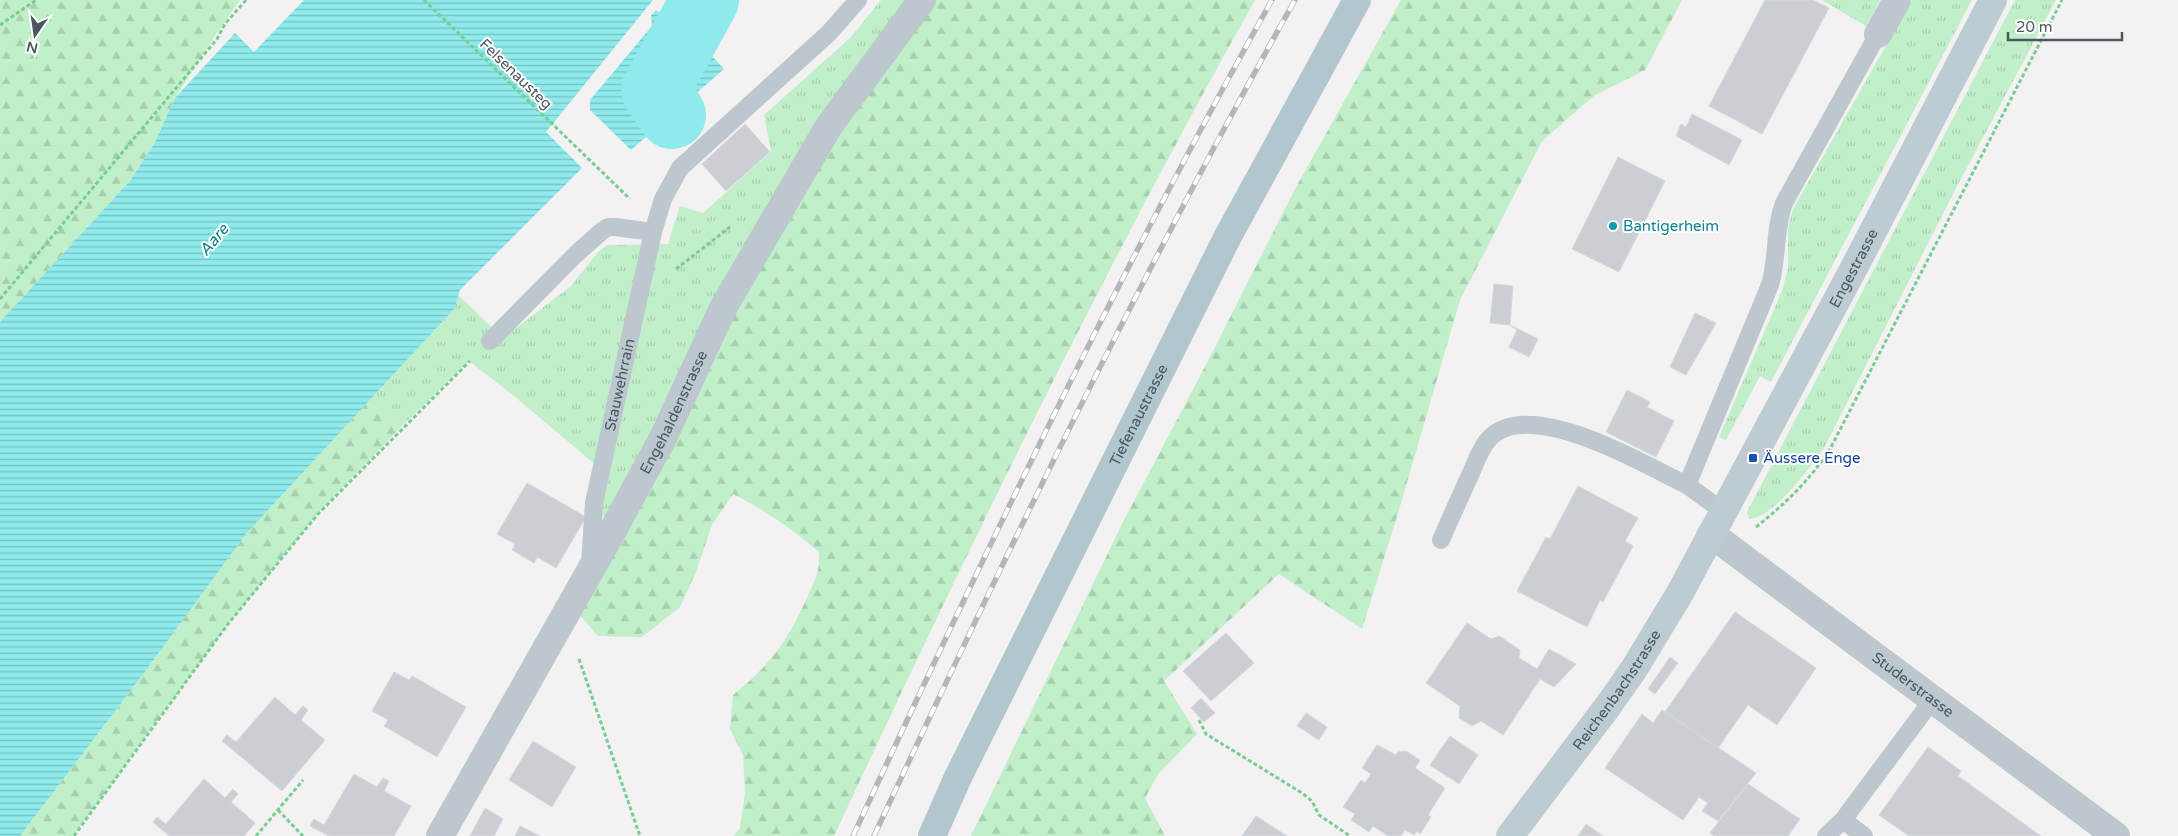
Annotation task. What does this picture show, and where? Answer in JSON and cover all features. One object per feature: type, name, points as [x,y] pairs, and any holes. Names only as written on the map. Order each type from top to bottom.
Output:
[{"type":"main road","name":"Tiefenaustrasse","points":[[932,836],[975,743],[1227,238],[1357,0]]},
{"type":"street","name":"Engehaldenstrasse","points":[[440,836],[589,574],[664,436],[723,308],[829,126],[922,0]]},
{"type":"street","points":[[1878,34],[1897,0]]},
{"type":"street","name":"Engestrasse","points":[[1722,531],[1855,266],[1994,0]]},
{"type":"street","name":"Studerstrasse","points":[[1722,531],[1933,699],[2111,834]]},
{"type":"street","name":"Reichenbachstrasse","points":[[1510,836],[1634,669],[1722,531]]},
{"type":"lane","name":"Stauwehrrain","points":[[589,574],[594,503],[652,232],[663,199],[680,168],[829,33],[858,0]]},
{"type":"lane","points":[[1687,485],[1770,285],[1776,267],[1777,226],[1784,203],[1878,34]]},
{"type":"lane","points":[[490,341],[575,255],[608,227],[652,232]]},
{"type":"lane","points":[[1442,540],[1480,453],[1488,439],[1506,426],[1549,425],[1572,431],[1687,485],[1722,531]]},
{"type":"lane","points":[[1826,836],[1843,820],[1933,699]]},
{"type":"lane","points":[[1843,820],[1864,836]]},
{"type":"path","points":[[0,25],[36,0]]},
{"type":"path","points":[[0,299],[217,39],[225,24],[246,0]]},
{"type":"path","name":"Felsenausteg","points":[[424,0],[593,165],[637,205]]},
{"type":"path","points":[[1722,531],[1775,512],[1814,472],[1830,449],[2062,0]]},
{"type":"path","points":[[643,281],[657,285],[686,260],[754,211],[778,214]]},
{"type":"path","points":[[74,836],[228,624],[318,514],[490,341]]},
{"type":"path","points":[[582,670],[640,836]]},
{"type":"path","points":[[1199,720],[1206,734],[1302,793],[1312,801],[1319,815],[1350,836]]},
{"type":"path","points":[[256,836],[303,780]]},
{"type":"path","points":[[278,810],[303,836]]},
{"type":"green space","points":[[0,0],[240,0],[175,98],[154,144],[129,182],[0,322]]},
{"type":"green space","points":[[881,0],[922,0],[616,525],[597,513],[602,470],[469,361],[399,429],[368,402],[454,309],[458,295],[503,338],[571,286],[598,252],[607,245],[668,244],[680,206],[703,213],[771,152],[764,115],[850,38]]},
{"type":"green space","points":[[924,0],[1255,0],[1198,102],[1089,309],[934,624],[834,836],[734,836],[740,828],[745,793],[743,755],[730,729],[733,695],[756,675],[775,654],[791,630],[816,578],[819,552],[778,520],[733,494],[712,525],[696,572],[680,607],[642,637],[598,636],[575,610],[724,308]]},
{"type":"green space","points":[[1401,0],[1682,0],[1645,70],[1595,95],[1542,141],[1460,300],[1362,629],[1279,574],[1164,681],[1197,734],[1159,773],[1145,798],[1165,836],[971,836],[1122,524],[1208,361],[1296,187]]},
{"type":"green space","points":[[1822,0],[1880,0],[1866,26]]},
{"type":"green space","points":[[1912,0],[1972,0],[1771,382],[1760,376],[1726,440],[1719,437],[1782,291],[1788,268],[1788,228],[1793,209]]},
{"type":"green space","points":[[2015,0],[2056,0],[1954,192],[1825,446],[1801,478],[1780,501],[1759,516],[1749,519],[1747,512]]},
{"type":"green space","points":[[368,402],[399,429],[317,514],[228,624],[73,836],[20,836],[141,677],[246,534]]},
{"type":"water","name":"Aare","points":[[304,0],[653,0],[546,132],[582,168],[460,290],[454,309],[246,534],[141,677],[20,836],[0,836],[0,322],[129,182],[154,144],[175,98],[235,33],[254,52]]},
{"type":"water","points":[[656,10],[713,57],[724,69],[631,150],[590,110],[590,100],[652,26],[651,15]]},
{"type":"building","points":[[1765,0],[1813,0],[1829,8],[1762,134],[1709,106]]},
{"type":"building","points":[[1692,114],[1742,140],[1729,165],[1676,136],[1681,124],[1686,127]]},
{"type":"building","points":[[745,124],[770,152],[726,191],[702,164]]},
{"type":"building","name":"Bantigerheim","points":[[1618,157],[1665,181],[1619,272],[1572,249]]},
{"type":"building","points":[[1494,284],[1513,286],[1510,325],[1490,323]]},
{"type":"building","points":[[1695,313],[1716,323],[1686,375],[1670,367]]},
{"type":"building","points":[[1510,325],[1538,339],[1529,357],[1509,347],[1517,330]]},
{"type":"building","points":[[1627,390],[1650,402],[1647,407],[1674,421],[1656,457],[1606,432]]},
{"type":"building","points":[[527,483],[586,517],[556,568],[537,557],[534,563],[512,550],[515,544],[497,534]]},
{"type":"building","points":[[1578,486],[1638,518],[1625,541],[1633,546],[1603,602],[1600,600],[1587,627],[1517,591],[1546,537],[1550,539]]},
{"type":"building","points":[[1735,612],[1816,668],[1777,725],[1748,705],[1718,748],[1665,712]]},
{"type":"building","points":[[1467,623],[1491,639],[1499,636],[1520,650],[1519,658],[1537,669],[1549,649],[1576,664],[1554,687],[1540,679],[1503,735],[1481,721],[1472,726],[1459,718],[1460,706],[1426,683]]},
{"type":"building","points":[[1226,633],[1254,663],[1211,701],[1183,671]]},
{"type":"building","points":[[1670,657],[1678,663],[1655,694],[1648,689]]},
{"type":"building","points":[[394,672],[409,680],[412,676],[466,707],[437,757],[384,726],[388,720],[372,711]]},
{"type":"building","points":[[275,697],[295,715],[303,706],[308,710],[301,720],[325,740],[282,791],[222,741],[227,735],[236,742]]},
{"type":"building","points":[[1201,698],[1215,713],[1204,722],[1191,708]]},
{"type":"building","points":[[1662,710],[1756,773],[1718,821],[1702,811],[1708,803],[1699,797],[1683,820],[1605,768],[1642,714],[1653,723]]},
{"type":"building","points":[[1306,713],[1327,727],[1319,740],[1297,726]]},
{"type":"building","points":[[1450,736],[1478,755],[1459,784],[1430,765]]},
{"type":"building","points":[[533,741],[576,767],[552,807],[509,780]]},
{"type":"building","points":[[1377,745],[1396,755],[1398,752],[1406,751],[1420,760],[1415,768],[1445,788],[1428,815],[1431,817],[1420,834],[1417,831],[1414,835],[1405,830],[1401,836],[1388,836],[1373,826],[1369,832],[1351,820],[1355,814],[1343,807],[1361,780],[1365,783],[1371,774],[1362,768]]},
{"type":"building","points":[[1928,747],[1961,771],[1958,776],[2041,836],[1909,836],[1879,815]]},
{"type":"building","points":[[354,774],[377,787],[383,778],[389,781],[384,791],[411,806],[394,836],[329,836],[310,826],[314,819],[324,825]]},
{"type":"building","points":[[204,779],[225,798],[233,789],[238,794],[231,802],[255,823],[244,836],[169,836],[153,822],[157,817],[166,824]]},
{"type":"building","points":[[1748,784],[1800,819],[1788,836],[1714,836],[1710,833]]},
{"type":"building","points":[[485,808],[503,819],[494,836],[470,836]]},
{"type":"building","points":[[1256,816],[1287,836],[1242,836]]},
{"type":"building","points":[[1586,824],[1603,836],[1578,836]]},
{"type":"building","points":[[520,826],[540,836],[515,836]]},
{"type":"waterway","points":[[672,115],[655,90],[705,0]]},
{"type":"railway","points":[[853,836],[1054,414],[1160,206],[1272,0]]},
{"type":"railway","points":[[874,836],[974,624],[1129,309],[1238,102],[1295,0]]},
{"type":"place","name":"Bantigerheim","points":[[1613,226]]},
{"type":"place","name":"Äussere Enge","points":[[1753,458]]}]
